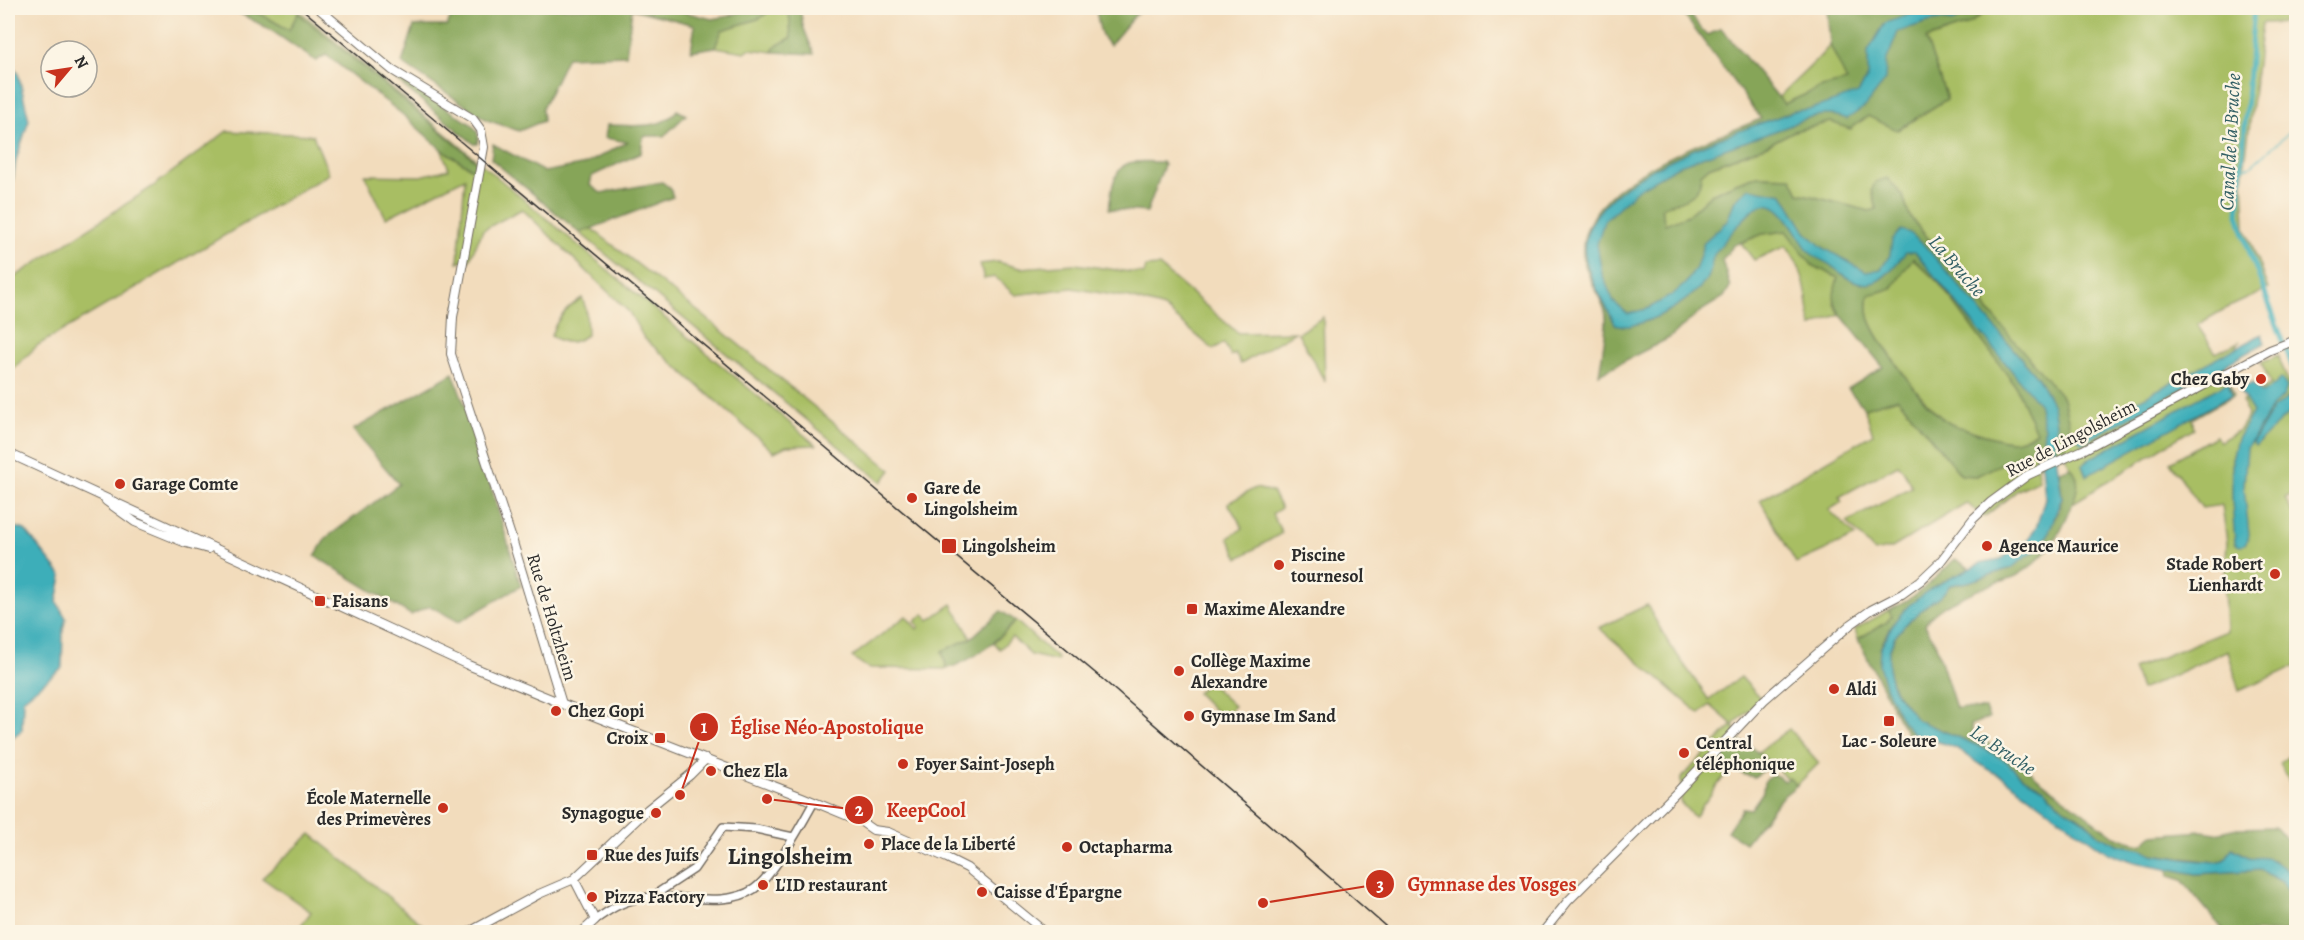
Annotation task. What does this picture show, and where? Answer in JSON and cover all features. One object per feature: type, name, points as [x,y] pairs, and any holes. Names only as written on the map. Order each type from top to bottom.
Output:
[{"type":"main road","name":"Rue de Holtzheim","points":[[319,8],[392,70],[473,119],[480,127],[484,139],[453,317],[452,360],[565,705]]},
{"type":"main road","name":"Rue de Lingolsheim","points":[[1543,933],[1559,911],[1764,700],[1864,614],[1902,594],[1920,581],[1940,562],[1978,513],[2033,473],[2293,341]]},
{"type":"main road","points":[[8,453],[93,492],[124,516],[228,554],[468,665],[814,802],[860,821],[873,830],[888,832],[961,864],[1044,933]]},
{"type":"main road","points":[[469,933],[539,894],[572,880],[706,759]]},
{"type":"main road","points":[[572,880],[594,921],[582,933]]},
{"type":"street","points":[[594,921],[628,901],[657,897],[711,899],[740,896],[755,888],[793,837],[814,802]]},
{"type":"street","points":[[657,897],[659,892],[694,869],[723,827],[756,829],[793,837]]},
{"type":"green space","points":[[230,8],[250,8],[289,30],[298,13],[477,162],[474,170],[441,149],[402,114],[326,55],[316,61],[269,29]]},
{"type":"green space","points":[[250,8],[296,8],[816,445],[786,446],[774,452],[644,338],[629,312],[522,209],[483,230],[469,261],[458,262],[465,178],[386,218],[365,175],[421,176],[449,169],[441,149],[474,170],[383,86],[298,13],[289,30]]},
{"type":"green space","points":[[455,8],[669,8],[712,19],[752,8],[775,8],[758,19],[722,30],[715,47],[691,51],[695,25],[632,9],[626,55],[567,57],[542,109],[543,121],[519,131],[487,120],[402,63],[414,26],[447,26]]},
{"type":"green space","points":[[775,8],[793,8],[789,10],[791,38],[774,47],[773,52],[749,49],[745,52],[715,47],[722,30],[758,19]]},
{"type":"green space","points":[[800,8],[803,26],[814,54],[773,52],[774,47],[791,38],[789,9]]},
{"type":"green space","points":[[1096,8],[1141,8],[1110,45],[1101,33]]},
{"type":"green space","points":[[1679,8],[1685,8],[1707,36],[1721,28],[1784,104],[1822,87],[1847,81],[1830,45],[1827,8],[1991,8],[1967,25],[1926,39],[1947,99],[1897,130],[1868,116],[1850,129],[1831,122],[1794,131],[1767,145],[1709,167],[1701,174],[1700,183],[1693,194],[1661,208],[1665,224],[1688,215],[1711,194],[1756,176],[1791,177],[1799,193],[1869,211],[1877,209],[1872,190],[1875,182],[1887,178],[1903,196],[1910,217],[1930,242],[2063,398],[2071,432],[2065,434],[2065,455],[2037,466],[2034,448],[1976,476],[1961,475],[1898,398],[1864,408],[1848,389],[1883,367],[1837,309],[1834,296],[1838,278],[1812,265],[1786,231],[1763,234],[1734,245],[1722,260],[1730,287],[1724,297],[1701,311],[1669,338],[1599,374],[1606,316],[1587,272],[1583,255],[1583,246],[1590,222],[1605,201],[1654,165],[1761,119]],"holes":[[[1913,258],[1939,283],[2015,385],[2036,432],[2011,441],[1980,434],[1949,423],[1916,391],[1892,358],[1869,317],[1869,295],[1892,288]]]},
{"type":"green space","points":[[1991,8],[2296,8],[2296,22],[2262,23],[2243,180],[2245,227],[2268,289],[2197,325],[2216,353],[2239,342],[2224,368],[2234,395],[2192,419],[2194,428],[2073,503],[2077,483],[2064,449],[2065,434],[2071,432],[2006,333],[1980,298],[1910,217],[1903,196],[1872,190],[1877,210],[1869,211],[1799,193],[1791,177],[1756,176],[1711,194],[1688,215],[1665,225],[1661,208],[1694,194],[1700,183],[1701,174],[1709,167],[1767,145],[1794,131],[1831,122],[1851,129],[1868,116],[1898,130],[1947,99],[1926,39],[1967,25]]},
{"type":"green space","points":[[1830,45],[1848,81],[1822,87],[1784,104],[1778,98]]},
{"type":"green space","points":[[393,74],[471,124],[477,133],[477,144],[474,144],[394,78]]},
{"type":"green space","points":[[677,110],[686,115],[664,136],[643,136],[641,153],[592,176],[590,185],[601,193],[662,182],[670,188],[673,197],[580,233],[491,159],[493,144],[544,172],[586,164],[627,142],[605,138],[607,125],[655,124],[671,117]]},
{"type":"green space","points":[[227,131],[313,135],[329,174],[38,345],[8,374],[8,286],[13,278],[152,187]]},
{"type":"green space","points":[[1137,162],[1162,162],[1164,165],[1147,212],[1109,209],[1113,183],[1123,166]]},
{"type":"green space","points":[[591,228],[704,316],[891,470],[882,482],[580,233]]},
{"type":"green space","points":[[1787,231],[1812,265],[1839,278],[1834,304],[1840,314],[1811,327],[1802,275],[1786,246],[1754,260],[1741,243],[1762,234]]},
{"type":"green space","points":[[1912,258],[1939,283],[2015,385],[2037,432],[2011,441],[1949,423],[1929,405],[1904,374],[1874,327],[1869,317],[1868,303],[1869,295],[1892,288]]},
{"type":"green space","points":[[997,262],[1020,268],[1075,264],[1144,274],[1146,267],[1159,266],[1238,333],[1295,332],[1241,364],[1235,354],[1231,356],[1224,343],[1213,349],[1164,308],[1130,298],[1072,288],[1015,295],[995,277],[984,279],[980,264]]},
{"type":"green space","points":[[582,298],[586,309],[587,335],[569,342],[551,336],[563,314]]},
{"type":"green space","points":[[1323,317],[1325,382],[1298,333]]},
{"type":"green space","points":[[2278,355],[2296,403],[2296,492],[2285,498],[2292,512],[2296,510],[2296,666],[2239,691],[2228,650],[2141,690],[2133,669],[2226,631],[2224,588],[2227,542],[2222,505],[2202,508],[2170,462],[2216,436],[2219,442],[2239,430],[2248,415],[2242,401],[2271,384],[2261,363]]},
{"type":"green space","points":[[453,373],[473,427],[521,586],[459,622],[430,606],[411,615],[315,556],[326,538],[399,484],[353,430]]},
{"type":"green space","points":[[1898,398],[1961,475],[1976,476],[2034,448],[2039,480],[2018,490],[1984,517],[1966,503],[1892,548],[1875,552],[1847,522],[1912,487],[1898,465],[1839,497],[1842,502],[1829,510],[1856,536],[1796,563],[1760,500],[1873,434],[1864,408]]},
{"type":"green space","points":[[2071,467],[2078,486],[2076,495],[2063,526],[2043,555],[2016,576],[1977,590],[1946,605],[1925,625],[1935,642],[1956,708],[1985,709],[1989,718],[1971,725],[1973,734],[2022,761],[2036,777],[2113,835],[2143,844],[2153,835],[2202,831],[2216,833],[2238,828],[2276,827],[2295,849],[2287,857],[2296,872],[2296,878],[2274,860],[2252,859],[2233,848],[2225,860],[2215,862],[2152,854],[2143,849],[2120,845],[2099,835],[2086,822],[2061,806],[2043,788],[2022,777],[2006,761],[1981,747],[1917,720],[1894,690],[1887,661],[1894,638],[1905,625],[1928,604],[1940,597],[1950,585],[1968,582],[2011,568],[2059,511],[2062,497],[2059,471]]},
{"type":"green space","points":[[1255,488],[1272,492],[1281,508],[1272,514],[1282,533],[1239,558],[1228,538],[1243,528],[1228,503]]},
{"type":"green space","points":[[1955,559],[1971,569],[1929,591],[1917,600],[1895,621],[1880,649],[1896,710],[1913,733],[1908,735],[1858,639],[1887,622],[1891,616],[1889,610],[1916,594]]},
{"type":"green space","points":[[952,604],[971,638],[942,651],[947,669],[868,668],[852,657],[906,616],[917,629],[919,627],[915,621],[924,614],[929,620]]},
{"type":"green space","points":[[1647,605],[1668,642],[1709,700],[1741,677],[1761,699],[1733,725],[1710,705],[1700,714],[1599,628]]},
{"type":"green space","points":[[1889,610],[1891,616],[1887,622],[1858,639],[1855,629]]},
{"type":"green space","points":[[1001,611],[1016,621],[984,650],[947,669],[942,651],[971,638]]},
{"type":"green space","points":[[1016,621],[1058,659],[1057,661],[1031,655],[1012,637],[1000,649],[994,643]]},
{"type":"green space","points":[[1208,682],[1234,706],[1222,718],[1197,693]]},
{"type":"green space","points":[[1733,725],[1739,741],[1720,761],[1731,767],[1694,817],[1681,803],[1681,778]]},
{"type":"green space","points":[[1789,729],[1819,763],[1797,785],[1758,752]]},
{"type":"green space","points":[[1739,741],[1749,745],[1769,762],[1764,770],[1754,777],[1745,775],[1720,761]]},
{"type":"green space","points":[[2296,750],[2296,795],[2280,763]]},
{"type":"green space","points":[[1772,775],[1784,781],[1789,778],[1797,785],[1781,798],[1745,843],[1727,831],[1743,808],[1751,809],[1763,792],[1764,782]]},
{"type":"green space","points":[[311,834],[429,930],[427,932],[296,932],[311,912],[262,878]]},
{"type":"green space","points":[[2168,868],[2196,874],[2261,870],[2282,882],[2296,900],[2296,932],[2225,932],[2182,880],[2169,876]]},
{"type":"water","points":[[1951,8],[1980,8],[1952,22],[1932,21],[1898,32],[1886,62],[1885,81],[1866,106],[1847,119],[1825,115],[1803,120],[1680,165],[1638,189],[1604,221],[1597,244],[1602,274],[1614,302],[1628,314],[1649,308],[1672,295],[1685,284],[1696,268],[1704,242],[1727,221],[1735,200],[1749,188],[1783,194],[1806,232],[1822,247],[1866,272],[1881,269],[1890,255],[1892,240],[1901,230],[1910,233],[1925,246],[2038,378],[2053,405],[2056,424],[2054,440],[2062,497],[2048,535],[2039,548],[2011,568],[1968,582],[1950,585],[1940,597],[1928,604],[1905,625],[1894,638],[1889,652],[1889,673],[1894,690],[1917,720],[1981,747],[2006,761],[2022,777],[2043,788],[2061,806],[2086,822],[2099,835],[2120,845],[2143,849],[2152,854],[2191,860],[2215,862],[2225,860],[2232,848],[2252,859],[2270,859],[2296,878],[2296,902],[2282,882],[2261,870],[2196,874],[2135,862],[2108,853],[2003,777],[1956,748],[1913,733],[1903,722],[1886,689],[1879,665],[1880,649],[1895,621],[1908,606],[1933,587],[1983,562],[2001,559],[2028,540],[2037,525],[2045,498],[2042,465],[2044,428],[2038,403],[1915,252],[1906,252],[1881,279],[1865,284],[1856,282],[1814,256],[1782,213],[1775,207],[1767,205],[1753,210],[1721,245],[1714,255],[1708,278],[1699,289],[1671,310],[1650,320],[1627,326],[1615,324],[1590,274],[1585,243],[1594,218],[1614,196],[1640,177],[1706,144],[1794,111],[1811,109],[1858,93],[1868,77],[1868,51],[1885,23],[1914,13]]},
{"type":"water","points":[[8,63],[18,73],[29,120],[16,160],[13,180],[8,184]]},
{"type":"water","points":[[2262,334],[2265,343],[2087,441],[2082,443],[2078,439],[2078,434],[2082,430]]},
{"type":"water","points":[[2281,378],[2287,387],[2284,396],[2272,406],[2247,448],[2244,486],[2249,535],[2246,543],[2239,546],[2235,543],[2232,459],[2237,439],[2253,412],[2239,389],[2252,383],[2262,393]]},
{"type":"water","points":[[2228,382],[2232,395],[2086,476],[2082,465],[2091,458]]},
{"type":"water","points":[[2289,397],[2294,408],[2255,446],[2252,443],[2273,408]]},
{"type":"water","points":[[8,525],[25,530],[62,576],[57,602],[66,618],[63,629],[62,668],[23,699],[22,730],[8,741]]},
{"type":"waterway","name":"Canal de la Bruche","points":[[2254,8],[2238,214],[2247,245],[2296,376]]},
{"type":"waterway","points":[[2242,167],[2250,167],[2296,126]]},
{"type":"railway","points":[[301,8],[1100,677],[1392,932]]},
{"type":"place","name":"Chez Gaby","points":[[2261,379]]},
{"type":"place","name":"Garage Comte","points":[[120,484]]},
{"type":"place","name":"Gare de Lingolsheim","points":[[912,498]]},
{"type":"place","name":"Lingolsheim","points":[[949,546]]},
{"type":"place","name":"Agence Maurice","points":[[1987,546]]},
{"type":"place","name":"Piscine tournesol","points":[[1279,565]]},
{"type":"place","name":"Stade Robert Lienhardt","points":[[2275,574]]},
{"type":"place","name":"Faisans","points":[[320,601]]},
{"type":"place","name":"Maxime Alexandre","points":[[1192,609]]},
{"type":"place","name":"Collège Maxime Alexandre","points":[[1179,671]]},
{"type":"place","name":"Aldi","points":[[1834,689]]},
{"type":"place","name":"Chez Gopi","points":[[556,711]]},
{"type":"place","name":"Gymnase Im Sand","points":[[1189,716]]},
{"type":"place","name":"Lac - Soleure","points":[[1889,721]]},
{"type":"place","name":"Croix","points":[[660,738]]},
{"type":"place","name":"Central téléphonique","points":[[1684,753]]},
{"type":"place","name":"Foyer Saint-Joseph","points":[[903,764]]},
{"type":"place","name":"Chez Ela","points":[[711,771]]},
{"type":"place","name":"Église Néo-Apostolique","points":[[680,795]]},
{"type":"place","name":"KeepCool","points":[[767,799]]},
{"type":"place","name":"École Maternelle des Primevères","points":[[443,808]]},
{"type":"place","name":"Synagogue","points":[[656,813]]},
{"type":"place","name":"Place de la Liberté","points":[[869,844]]},
{"type":"place","name":"Octapharma","points":[[1067,847]]},
{"type":"place","name":"Rue des Juifs","points":[[592,855]]},
{"type":"place","name":"L'ID restaurant","points":[[763,885]]},
{"type":"place","name":"Caisse d'Épargne","points":[[982,892]]},
{"type":"place","name":"Pizza Factory","points":[[592,897]]},
{"type":"place","name":"Gymnase des Vosges","points":[[1263,903]]},
{"type":"district","name":"Lingolsheim","points":[[790,856]]},
{"type":"water label","name":"La Bruche","points":[[1957,266]]},
{"type":"water label","name":"La Bruche","points":[[2003,750]]}]
